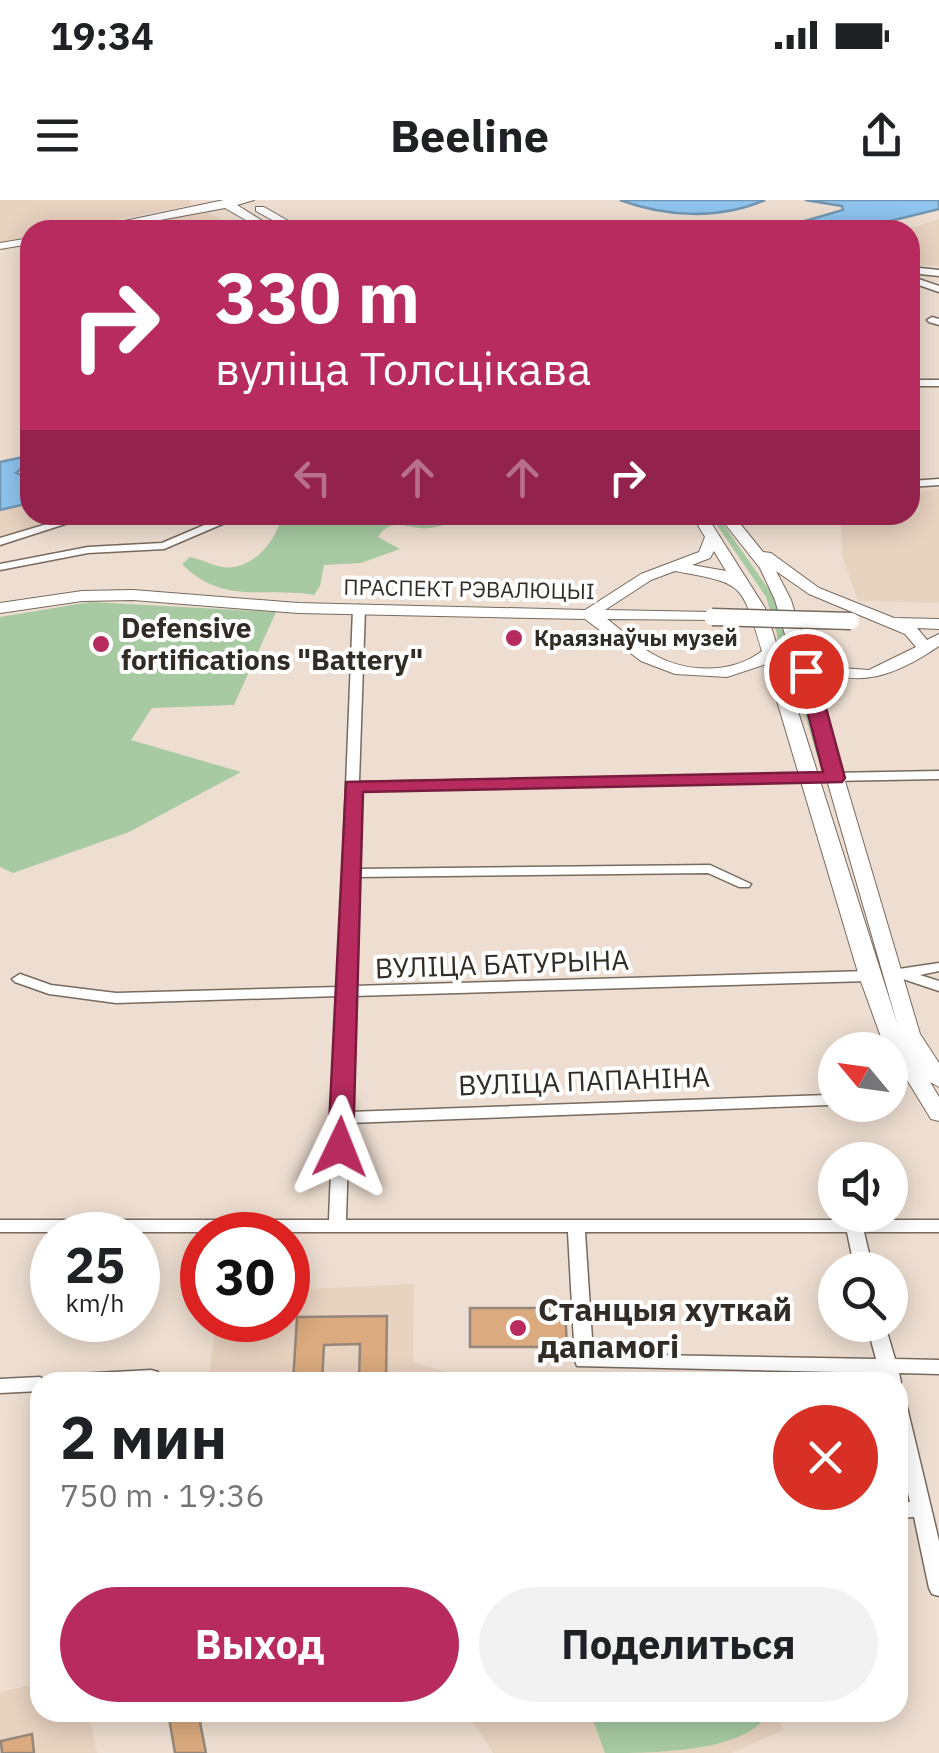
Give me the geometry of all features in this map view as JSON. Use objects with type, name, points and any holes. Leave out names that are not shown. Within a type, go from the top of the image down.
[{"type":"main road","points":[[137,220],[249,200],[282,220]]},
{"type":"main road","points":[[224,202],[254,220]]},
{"type":"main road","points":[[706,525],[756,608],[868,976],[891,1037],[939,1114]]},
{"type":"main road","points":[[733,525],[767,567],[800,647],[835,778],[898,975],[910,1034],[939,1080]]},
{"type":"main road","points":[[713,536],[705,555],[637,584],[588,614],[652,660],[675,668],[736,670],[770,654]]},
{"type":"main road","points":[[744,540],[814,591],[911,631],[932,644],[878,674],[849,675],[824,667],[800,647]]},
{"type":"main road","points":[[677,568],[716,572],[740,583]]},
{"type":"main road","points":[[637,584],[639,594],[650,604],[690,616]]},
{"type":"main road","name":"ПРАСПЕКТ РЭВАЛЮЦЫІ","points":[[0,608],[123,594],[360,609],[939,624]]},
{"type":"main road","points":[[636,647],[649,630],[690,616]]},
{"type":"main road","points":[[854,621],[900,639],[907,648],[907,660]]},
{"type":"main road","points":[[736,670],[783,690]]},
{"type":"main road","points":[[814,695],[849,675]]},
{"type":"street","points":[[0,542],[55,525]]},
{"type":"street","points":[[0,567],[88,550],[164,546],[212,525]]},
{"type":"street","points":[[337,1224],[360,609]]},
{"type":"street","points":[[353,786],[939,775]]},
{"type":"street","points":[[350,873],[710,869],[744,884]]},
{"type":"street","points":[[898,975],[939,967]]},
{"type":"street","points":[[898,975],[939,986]]},
{"type":"street","name":"ВУЛІЦА БАТУРЫНА","points":[[20,979],[49,989],[116,998],[868,976]]},
{"type":"street","name":"ВУЛІЦА ПАПАНІНА","points":[[341,1118],[818,1100]]},
{"type":"street","points":[[576,1225],[584,1361],[824,1372]]},
{"type":"street","points":[[0,1226],[818,1227]]},
{"type":"street","points":[[908,1226],[939,1226]]},
{"type":"street","points":[[881,1342],[889,1372]]},
{"type":"street","points":[[908,1372],[939,1367]]},
{"type":"street","points":[[0,1386],[30,1384]]},
{"type":"street","points":[[908,1450],[939,1588]]},
{"type":"street","points":[[908,1510],[922,1510]]},
{"type":"shaded area","points":[[0,200],[189,200],[192,205],[115,220],[20,220],[20,238],[0,242]]},
{"type":"shaded area","points":[[200,213],[224,220],[164,220]]},
{"type":"shaded area","points":[[939,219],[939,266],[920,265],[920,225]]},
{"type":"shaded area","points":[[939,489],[939,603],[858,601],[842,556],[841,525],[920,525],[920,492]]},
{"type":"shaded area","points":[[20,505],[20,525],[44,525],[0,539],[0,510]]},
{"type":"shaded area","points":[[414,1284],[413,1362],[448,1372],[209,1372],[214,1342],[310,1342],[310,1289]]},
{"type":"shaded area","points":[[30,1685],[30,1722],[91,1722],[97,1753],[0,1753],[0,1692]]},
{"type":"shaded area","points":[[473,1722],[780,1722],[784,1730],[731,1753],[493,1753]]},
{"type":"green space","points":[[279,525],[395,525],[378,537],[400,549],[361,563],[324,565],[314,595],[228,590],[197,577],[182,564],[190,557],[222,567],[241,565],[258,556]]},
{"type":"green space","points":[[402,525],[444,525],[423,528]]},
{"type":"green space","points":[[717,525],[724,525],[774,597],[820,756],[805,715],[799,709],[766,597]]},
{"type":"green space","points":[[90,602],[276,612],[234,705],[152,708],[131,740],[241,772],[129,832],[13,873],[0,867],[0,617]]},
{"type":"green space","points":[[594,1722],[761,1722],[732,1740],[711,1745],[605,1753]]},
{"type":"water","points":[[620,200],[765,200],[729,211],[692,214]]},
{"type":"water","points":[[805,200],[939,200],[939,209],[894,220],[808,220],[843,210],[842,206]]},
{"type":"water","points":[[20,458],[20,470],[16,473],[20,475],[20,505],[0,510],[0,462]]},
{"type":"building","name":"Станцыя хуткай дапамогі","points":[[470,1308],[565,1308],[567,1347],[470,1347]]},
{"type":"building","points":[[387,1316],[386,1372],[359,1372],[360,1344],[324,1345],[323,1372],[294,1372],[295,1342],[310,1342],[310,1317]]},
{"type":"building","points":[[170,1722],[200,1722],[206,1753],[175,1753]]},
{"type":"building","points":[[32,1734],[34,1753],[2,1753],[1,1741]]},
{"type":"place","name":"Краязнаўчы музей","points":[[514,638]]},
{"type":"place","name":"Defensive fortifications \"Battery\"","points":[[101,644]]},
{"type":"place","name":"Станцыя хуткай дапамогі","points":[[518,1328]]},
{"type":"route","points":[[340,1147],[353,786],[835,778],[806,671]]}]
